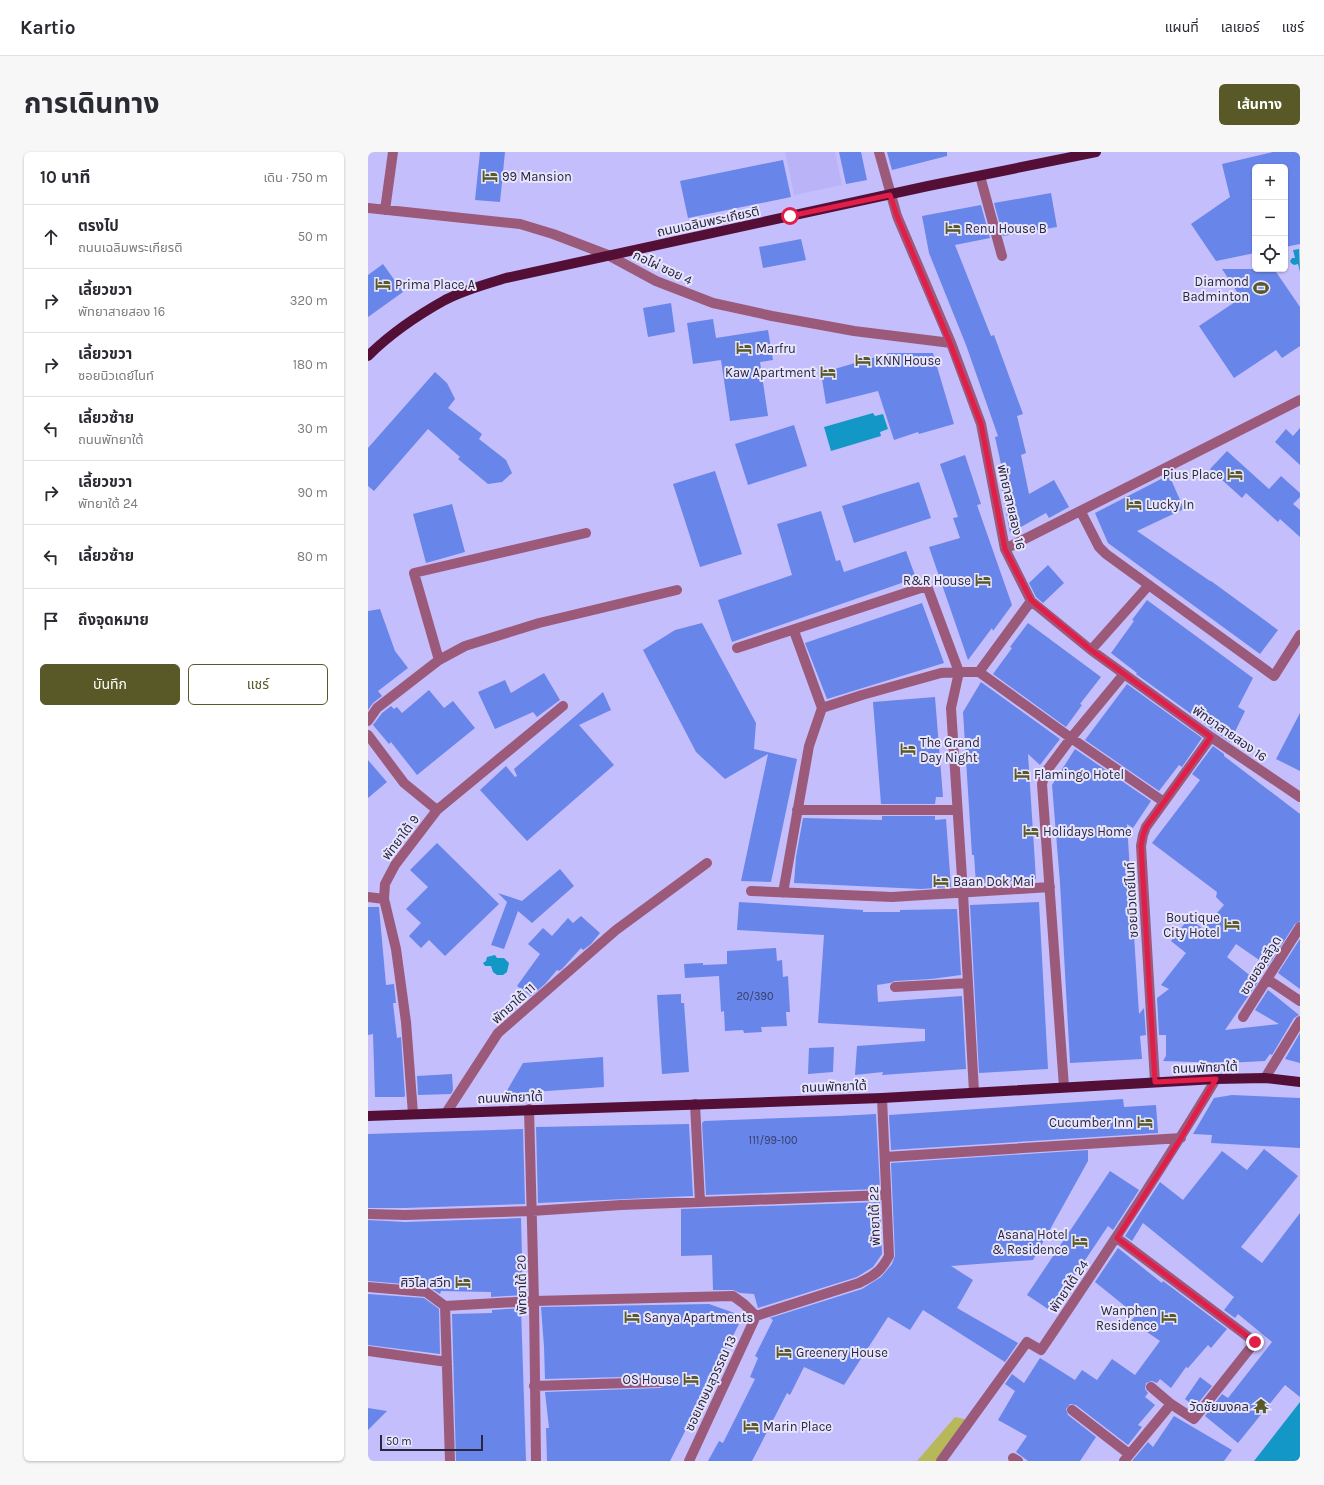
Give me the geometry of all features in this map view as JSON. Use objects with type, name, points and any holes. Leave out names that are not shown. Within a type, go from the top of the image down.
[{"type":"main road","name":"ถนนเฉลิมพระเกียรติ","points":[[368,356],[376,348],[408,324],[446,300],[475,288],[506,278],[1096,152]]},
{"type":"main road","name":"ถนนพัทยาใต้","points":[[368,1116],[528,1109],[882,1098],[1216,1079],[1265,1078],[1300,1082]]},
{"type":"street","points":[[385,210],[393,152]]},
{"type":"street","name":"พัทยาสายสอง 16","points":[[879,152],[897,216],[950,343],[981,424],[1005,549],[1031,600],[1091,650],[1211,737],[1300,798]]},
{"type":"street","points":[[980,176],[1002,256]]},
{"type":"street","name":"กอไผ่ ซอย 4","points":[[368,208],[520,224],[553,234],[608,255],[656,281],[713,303],[772,316],[854,331],[950,343]]},
{"type":"street","points":[[1005,549],[1081,512],[1300,400]]},
{"type":"street","points":[[1081,512],[1099,547],[1110,558],[1274,676],[1300,635]]},
{"type":"street","points":[[439,660],[414,573],[586,532]]},
{"type":"street","points":[[1091,650],[1149,585]]},
{"type":"street","points":[[737,648],[794,631],[927,586],[959,672],[950,708],[963,893],[974,1092]]},
{"type":"street","points":[[368,721],[377,708],[439,660],[465,646],[539,623],[677,590]]},
{"type":"street","points":[[979,672],[1031,600]]},
{"type":"street","points":[[783,893],[809,746],[822,708],[794,631]]},
{"type":"street","points":[[822,708],[862,695],[942,673],[979,672],[1164,802]]},
{"type":"street","points":[[1064,1087],[1042,784],[1045,773],[1071,738],[1124,674]]},
{"type":"street","name":"พัทยาใต้ 9","points":[[413,1114],[406,1022],[396,948],[384,899],[385,884],[395,865],[437,810],[563,706]]},
{"type":"street","points":[[368,735],[404,783],[437,810]]},
{"type":"street","name":"ซอยนิวเดย์ไนท์","points":[[1155,1082],[1141,846],[1146,827],[1211,737]]},
{"type":"street","points":[[797,810],[957,810]]},
{"type":"street","name":"พัทยาใต้ 11","points":[[446,1113],[498,1033],[616,930],[707,863]]},
{"type":"street","points":[[751,891],[892,896],[1050,887]]},
{"type":"street","points":[[368,897],[384,899]]},
{"type":"street","name":"ซอยฮอลลีวูด","points":[[1243,1017],[1300,926]]},
{"type":"street","points":[[1267,979],[1300,1001]]},
{"type":"street","points":[[895,988],[968,983]]},
{"type":"street","points":[[1265,1078],[1300,1021]]},
{"type":"street","name":"พัทยาใต้ 24","points":[[941,1461],[1027,1342],[1041,1350],[1117,1238],[1181,1138],[1216,1079]]},
{"type":"street","name":"พัทยาใต้ 22","points":[[756,1316],[859,1283],[874,1275],[883,1267],[889,1256],[882,1098]]},
{"type":"street","points":[[695,1104],[700,1202]]},
{"type":"street","name":"พัทยาใต้ 20","points":[[528,1109],[532,1211],[536,1461]]},
{"type":"street","points":[[885,1157],[1181,1138]]},
{"type":"street","points":[[368,1214],[405,1215],[532,1211],[621,1205],[886,1195]]},
{"type":"street","points":[[1117,1238],[1255,1342],[1194,1420],[1171,1404],[1151,1387]]},
{"type":"street","points":[[368,1287],[426,1292],[445,1306],[534,1301],[733,1296],[756,1316]]},
{"type":"street","points":[[445,1306],[450,1461]]},
{"type":"street","name":"ซอยเกษมสุวรรณ 13","points":[[689,1461],[756,1316]]},
{"type":"street","points":[[368,1351],[447,1362]]},
{"type":"street","points":[[534,1386],[660,1382]]},
{"type":"street","points":[[1072,1410],[1126,1458],[1171,1404]]},
{"type":"shaded area","points":[[785,152],[835,152],[842,185],[794,195]]},
{"type":"shaded area","points":[[955,1417],[968,1420],[938,1461],[917,1461]]},
{"type":"water","points":[[1299,249],[1300,272],[1298,264],[1294,265],[1290,261],[1292,258],[1295,258],[1293,250]]},
{"type":"water","points":[[873,413],[875,416],[883,414],[888,429],[880,432],[881,436],[831,451],[824,427]]},
{"type":"water","points":[[495,955],[497,958],[504,958],[509,963],[507,972],[503,975],[497,975],[493,972],[491,966],[485,966],[483,963],[486,961],[487,957]]},
{"type":"water","points":[[1300,1402],[1300,1461],[1254,1461]]},
{"type":"building","name":"99 Mansion","points":[[480,152],[505,152],[500,202],[475,200]]},
{"type":"building","points":[[839,152],[861,152],[867,180],[846,184]]},
{"type":"building","points":[[887,152],[947,152],[947,156],[892,170]]},
{"type":"building","points":[[1273,152],[1300,152],[1300,244],[1288,246],[1288,164],[1252,164],[1252,254],[1216,261],[1191,224],[1230,197],[1222,164]]},
{"type":"building","points":[[783,160],[791,197],[688,218],[680,181]]},
{"type":"building","points":[[1051,193],[1057,227],[1003,236],[994,203]]},
{"type":"building","points":[[981,205],[990,238],[955,245],[991,336],[994,335],[1023,414],[1017,416],[1026,453],[1021,455],[1029,494],[1054,480],[1069,507],[1049,518],[1046,513],[1010,533],[1001,485],[1005,482],[995,437],[998,436],[966,345],[929,253],[922,216]]},
{"type":"building","points":[[801,239],[806,260],[763,268],[759,247]]},
{"type":"building","name":"Prima Place A","points":[[383,264],[403,292],[368,317],[368,275]]},
{"type":"building","points":[[1222,269],[1252,269],[1252,272],[1276,272],[1300,307],[1300,346],[1282,358],[1276,350],[1234,378],[1199,326],[1241,298]]},
{"type":"building","points":[[671,303],[675,332],[648,337],[643,308]]},
{"type":"building","points":[[713,319],[716,338],[768,330],[773,360],[760,362],[768,416],[730,421],[721,360],[693,364],[687,323]]},
{"type":"building","points":[[889,353],[933,353],[954,424],[919,434],[918,432],[894,440],[878,391],[826,404],[821,373]]},
{"type":"building","points":[[435,372],[447,383],[455,399],[448,408],[482,434],[479,439],[506,460],[512,473],[502,482],[488,484],[458,459],[460,457],[428,429],[374,491],[368,486],[368,448]]},
{"type":"building","points":[[794,425],[807,466],[748,485],[735,444]]},
{"type":"building","points":[[1300,428],[1300,465],[1275,442],[1286,429],[1293,436]]},
{"type":"building","points":[[1227,451],[1269,489],[1281,476],[1300,493],[1300,497],[1293,504],[1300,510],[1300,537],[1280,519],[1278,522],[1246,493],[1242,498],[1210,469]]},
{"type":"building","points":[[965,455],[981,504],[977,505],[1012,605],[993,631],[992,628],[968,660],[929,547],[960,538],[953,518],[958,517],[940,464]]},
{"type":"building","points":[[715,471],[742,554],[700,567],[673,484]]},
{"type":"building","points":[[1169,475],[1184,509],[1137,531],[1211,581],[1278,630],[1260,654],[1108,543],[1095,513]]},
{"type":"building","points":[[919,482],[931,518],[854,543],[842,506]]},
{"type":"building","points":[[452,504],[465,552],[426,563],[413,514]]},
{"type":"building","points":[[821,511],[836,561],[840,560],[844,572],[906,551],[916,578],[732,642],[718,600],[792,575],[777,524]]},
{"type":"building","points":[[1048,565],[1064,583],[1043,603],[1036,597],[1029,583]]},
{"type":"building","points":[[1147,600],[1253,678],[1238,707],[1245,711],[1230,742],[1136,674],[1137,673],[1111,653]]},
{"type":"building","points":[[922,603],[944,663],[827,699],[805,643]]},
{"type":"building","points":[[380,609],[395,651],[408,668],[378,691],[382,696],[373,703],[368,710],[368,611]]},
{"type":"building","points":[[702,623],[756,723],[754,749],[797,759],[771,882],[741,881],[768,754],[725,779],[696,752],[643,650],[675,630]]},
{"type":"building","points":[[1028,623],[1101,677],[1080,704],[1082,705],[1066,727],[993,674],[1012,648],[1010,647]]},
{"type":"building","points":[[544,673],[560,700],[537,717],[533,712],[495,729],[478,692],[505,680],[511,693]]},
{"type":"building","points":[[981,682],[1060,739],[1040,765],[1028,754],[1036,879],[976,884],[974,855],[972,855],[963,712]]},
{"type":"building","points":[[1127,684],[1202,738],[1182,767],[1179,765],[1159,791],[1085,740]]},
{"type":"building","points":[[429,690],[444,708],[453,701],[475,728],[417,775],[391,742],[389,744],[373,725],[382,713],[391,706],[394,709],[397,707],[402,713]]},
{"type":"building","points":[[603,692],[611,710],[579,725],[614,765],[527,841],[480,790],[506,766],[515,777],[517,776],[514,769]]},
{"type":"building","name":"The Grand Day Night","points":[[935,697],[943,797],[936,797],[935,804],[881,804],[873,702]]},
{"type":"building","points":[[1300,713],[1300,771],[1276,759]]},
{"type":"building","points":[[1213,746],[1300,814],[1300,921],[1295,924],[1268,966],[1236,944],[1227,957],[1258,982],[1225,1030],[1279,1024],[1255,1010],[1268,990],[1299,1015],[1294,1018],[1272,1055],[1270,1054],[1265,1061],[1226,1063],[1163,1061],[1166,1056],[1166,1035],[1159,1035],[1157,998],[1169,989],[1161,985],[1186,953],[1171,941],[1189,918],[1203,929],[1224,905],[1216,897],[1217,892],[1152,843],[1200,780],[1192,774]]},
{"type":"building","points":[[1075,749],[1151,801],[1133,828],[1127,824],[1139,1014],[1144,1008],[1146,1035],[1140,1036],[1142,1059],[1070,1063],[1060,883],[1052,785]]},
{"type":"building","points":[[368,760],[387,782],[368,798]]},
{"type":"building","points":[[882,816],[935,816],[935,820],[946,819],[951,887],[921,889],[794,883],[796,857],[803,818],[882,820]]},
{"type":"building","points":[[437,843],[499,904],[445,956],[429,940],[421,948],[409,936],[421,923],[406,909],[428,887],[410,870]]},
{"type":"building","points":[[560,869],[574,886],[532,923],[518,911],[504,949],[491,945],[507,902],[498,893],[522,901]]},
{"type":"building","points":[[739,902],[863,910],[863,912],[957,909],[961,975],[931,979],[895,981],[877,985],[878,1002],[962,996],[966,1069],[882,1075],[883,1072],[855,1075],[857,1046],[925,1041],[925,1029],[818,1023],[824,935],[737,930]]},
{"type":"building","points":[[1039,902],[1048,1069],[979,1073],[970,905]]},
{"type":"building","points":[[368,907],[379,907],[386,985],[394,984],[396,1003],[393,1003],[397,1038],[401,1037],[404,1097],[375,1097],[373,1034],[368,1035]]},
{"type":"building","points":[[581,916],[600,933],[591,944],[583,950],[581,948],[562,969],[559,971],[557,970],[545,984],[531,996],[517,986],[540,954],[528,944],[543,928],[552,936],[568,918],[573,923]]},
{"type":"building","points":[[1300,939],[1300,989],[1278,973]]},
{"type":"building","points":[[776,948],[777,961],[782,960],[783,977],[788,976],[790,1012],[786,1012],[787,1026],[761,1027],[762,1032],[744,1033],[743,1030],[725,1031],[724,1011],[721,1012],[719,976],[685,978],[684,964],[727,964],[727,951]]},
{"type":"building","points":[[681,994],[681,1003],[684,1003],[689,1072],[662,1074],[657,995]]},
{"type":"building","points":[[1300,1033],[1300,1063],[1285,1059]]},
{"type":"building","points":[[834,1047],[833,1072],[808,1074],[809,1048]]},
{"type":"building","points":[[603,1057],[604,1087],[505,1094],[523,1063]]},
{"type":"building","points":[[452,1074],[453,1090],[451,1094],[418,1095],[417,1076]]},
{"type":"building","points":[[1232,1095],[1300,1098],[1300,1148],[1211,1143],[1212,1135],[1193,1134],[1214,1098]]},
{"type":"building","points":[[1123,1099],[1124,1107],[1156,1105],[1158,1133],[891,1150],[889,1115]]},
{"type":"building","points":[[876,1114],[880,1189],[706,1195],[702,1123],[704,1121]]},
{"type":"building","points":[[689,1124],[693,1196],[538,1203],[536,1127]]},
{"type":"building","points":[[523,1129],[525,1204],[368,1208],[368,1134]]},
{"type":"building","points":[[1264,1149],[1298,1176],[1241,1247],[1262,1263],[1300,1213],[1300,1397],[1285,1385],[1238,1443],[1205,1416],[1222,1394],[1228,1398],[1272,1342],[1238,1314],[1235,1318],[1224,1310],[1234,1297],[1143,1223],[1132,1241],[1125,1236],[1160,1182],[1183,1200],[1222,1151],[1247,1170]]},
{"type":"building","points":[[1088,1150],[1088,1161],[1033,1260],[951,1266],[973,1280],[957,1308],[1018,1343],[1005,1362],[923,1310],[910,1330],[888,1317],[844,1385],[804,1367],[790,1395],[787,1393],[752,1461],[708,1461],[719,1441],[723,1443],[755,1379],[750,1377],[758,1358],[755,1356],[773,1320],[770,1318],[862,1289],[881,1277],[892,1264],[895,1256],[891,1163]]},
{"type":"building","name":"Asana Hotel & Residence","points":[[1110,1171],[1139,1190],[1113,1230],[1108,1226],[1051,1311],[1027,1295]]},
{"type":"building","points":[[880,1202],[882,1254],[873,1267],[857,1277],[758,1308],[754,1294],[740,1293],[733,1290],[713,1290],[712,1255],[681,1256],[681,1209]]},
{"type":"building","points":[[521,1218],[523,1295],[491,1297],[491,1292],[441,1291],[440,1294],[427,1286],[368,1281],[368,1220],[405,1222]]},
{"type":"building","points":[[1118,1248],[1162,1283],[1163,1281],[1227,1329],[1211,1348],[1208,1345],[1188,1368],[1186,1367],[1171,1388],[1160,1379],[1157,1383],[1152,1381],[1146,1383],[1145,1389],[1148,1393],[1145,1397],[1155,1405],[1138,1425],[1142,1427],[1128,1445],[1076,1405],[1070,1404],[1066,1409],[1068,1415],[1096,1437],[1080,1461],[1028,1461],[1016,1452],[1027,1436],[998,1420],[1015,1391],[1005,1384],[1012,1374],[1024,1383],[1040,1358],[1075,1380],[1082,1370],[1097,1380],[1112,1359],[1135,1375],[1160,1341],[1131,1321],[1136,1315],[1095,1282]]},
{"type":"building","points":[[368,1294],[424,1298],[439,1309],[440,1354],[368,1345]]},
{"type":"building","points":[[709,1304],[743,1316],[670,1461],[547,1461],[546,1428],[549,1428],[545,1392],[660,1388],[666,1385],[666,1381],[663,1376],[545,1379],[541,1307]]},
{"type":"building","points":[[521,1308],[526,1461],[456,1461],[452,1314],[492,1313],[492,1310]]},
{"type":"building","points":[[1200,1377],[1212,1386],[1195,1407],[1185,1399]]},
{"type":"building","points":[[368,1408],[387,1411],[368,1430]]},
{"type":"building","points":[[1174,1416],[1232,1450],[1224,1461],[1132,1461],[1148,1442],[1153,1447]]},
{"type":"place","name":"99 Mansion","points":[[490,176]]},
{"type":"place","name":"Renu House B","points":[[953,228]]},
{"type":"place","name":"Prima Place A","points":[[383,284]]},
{"type":"place","name":"Diamond Badminton","points":[[1261,288]]},
{"type":"place","name":"Marfru","points":[[744,348]]},
{"type":"place","name":"KNN House","points":[[863,360]]},
{"type":"place","name":"Kaw Apartment","points":[[828,372]]},
{"type":"place","name":"Pius Place","points":[[1235,474]]},
{"type":"place","name":"Lucky In","points":[[1134,504]]},
{"type":"place","name":"R&R House","points":[[983,580]]},
{"type":"place","name":"The Grand Day Night","points":[[908,749]]},
{"type":"place","name":"Flamingo Hotel","points":[[1022,774]]},
{"type":"place","name":"Holidays Home","points":[[1031,831]]},
{"type":"place","name":"Baan Dok Mai","points":[[941,881]]},
{"type":"place","name":"Boutique City Hotel","points":[[1232,924]]},
{"type":"place","name":"Cucumber Inn","points":[[1145,1122]]},
{"type":"place","name":"Asana Hotel & Residence","points":[[1080,1241]]},
{"type":"place","name":"ศิวิไล สวีท","points":[[463,1282]]},
{"type":"place","name":"Sanya Apartments","points":[[632,1317]]},
{"type":"place","name":"Wanphen Residence","points":[[1169,1317]]},
{"type":"place","name":"Greenery House","points":[[784,1352]]},
{"type":"place","name":"OS House","points":[[691,1379]]},
{"type":"place","name":"วัดชัยมงคล","points":[[1261,1406]]},
{"type":"place","name":"Marin Place","points":[[751,1426]]},
{"type":"route","points":[[790,216],[890,195],[897,216],[950,343],[981,424],[1005,549],[1031,600],[1091,650],[1211,737],[1146,827],[1141,846],[1155,1082],[1216,1079],[1181,1138],[1117,1238],[1255,1342]]}]
